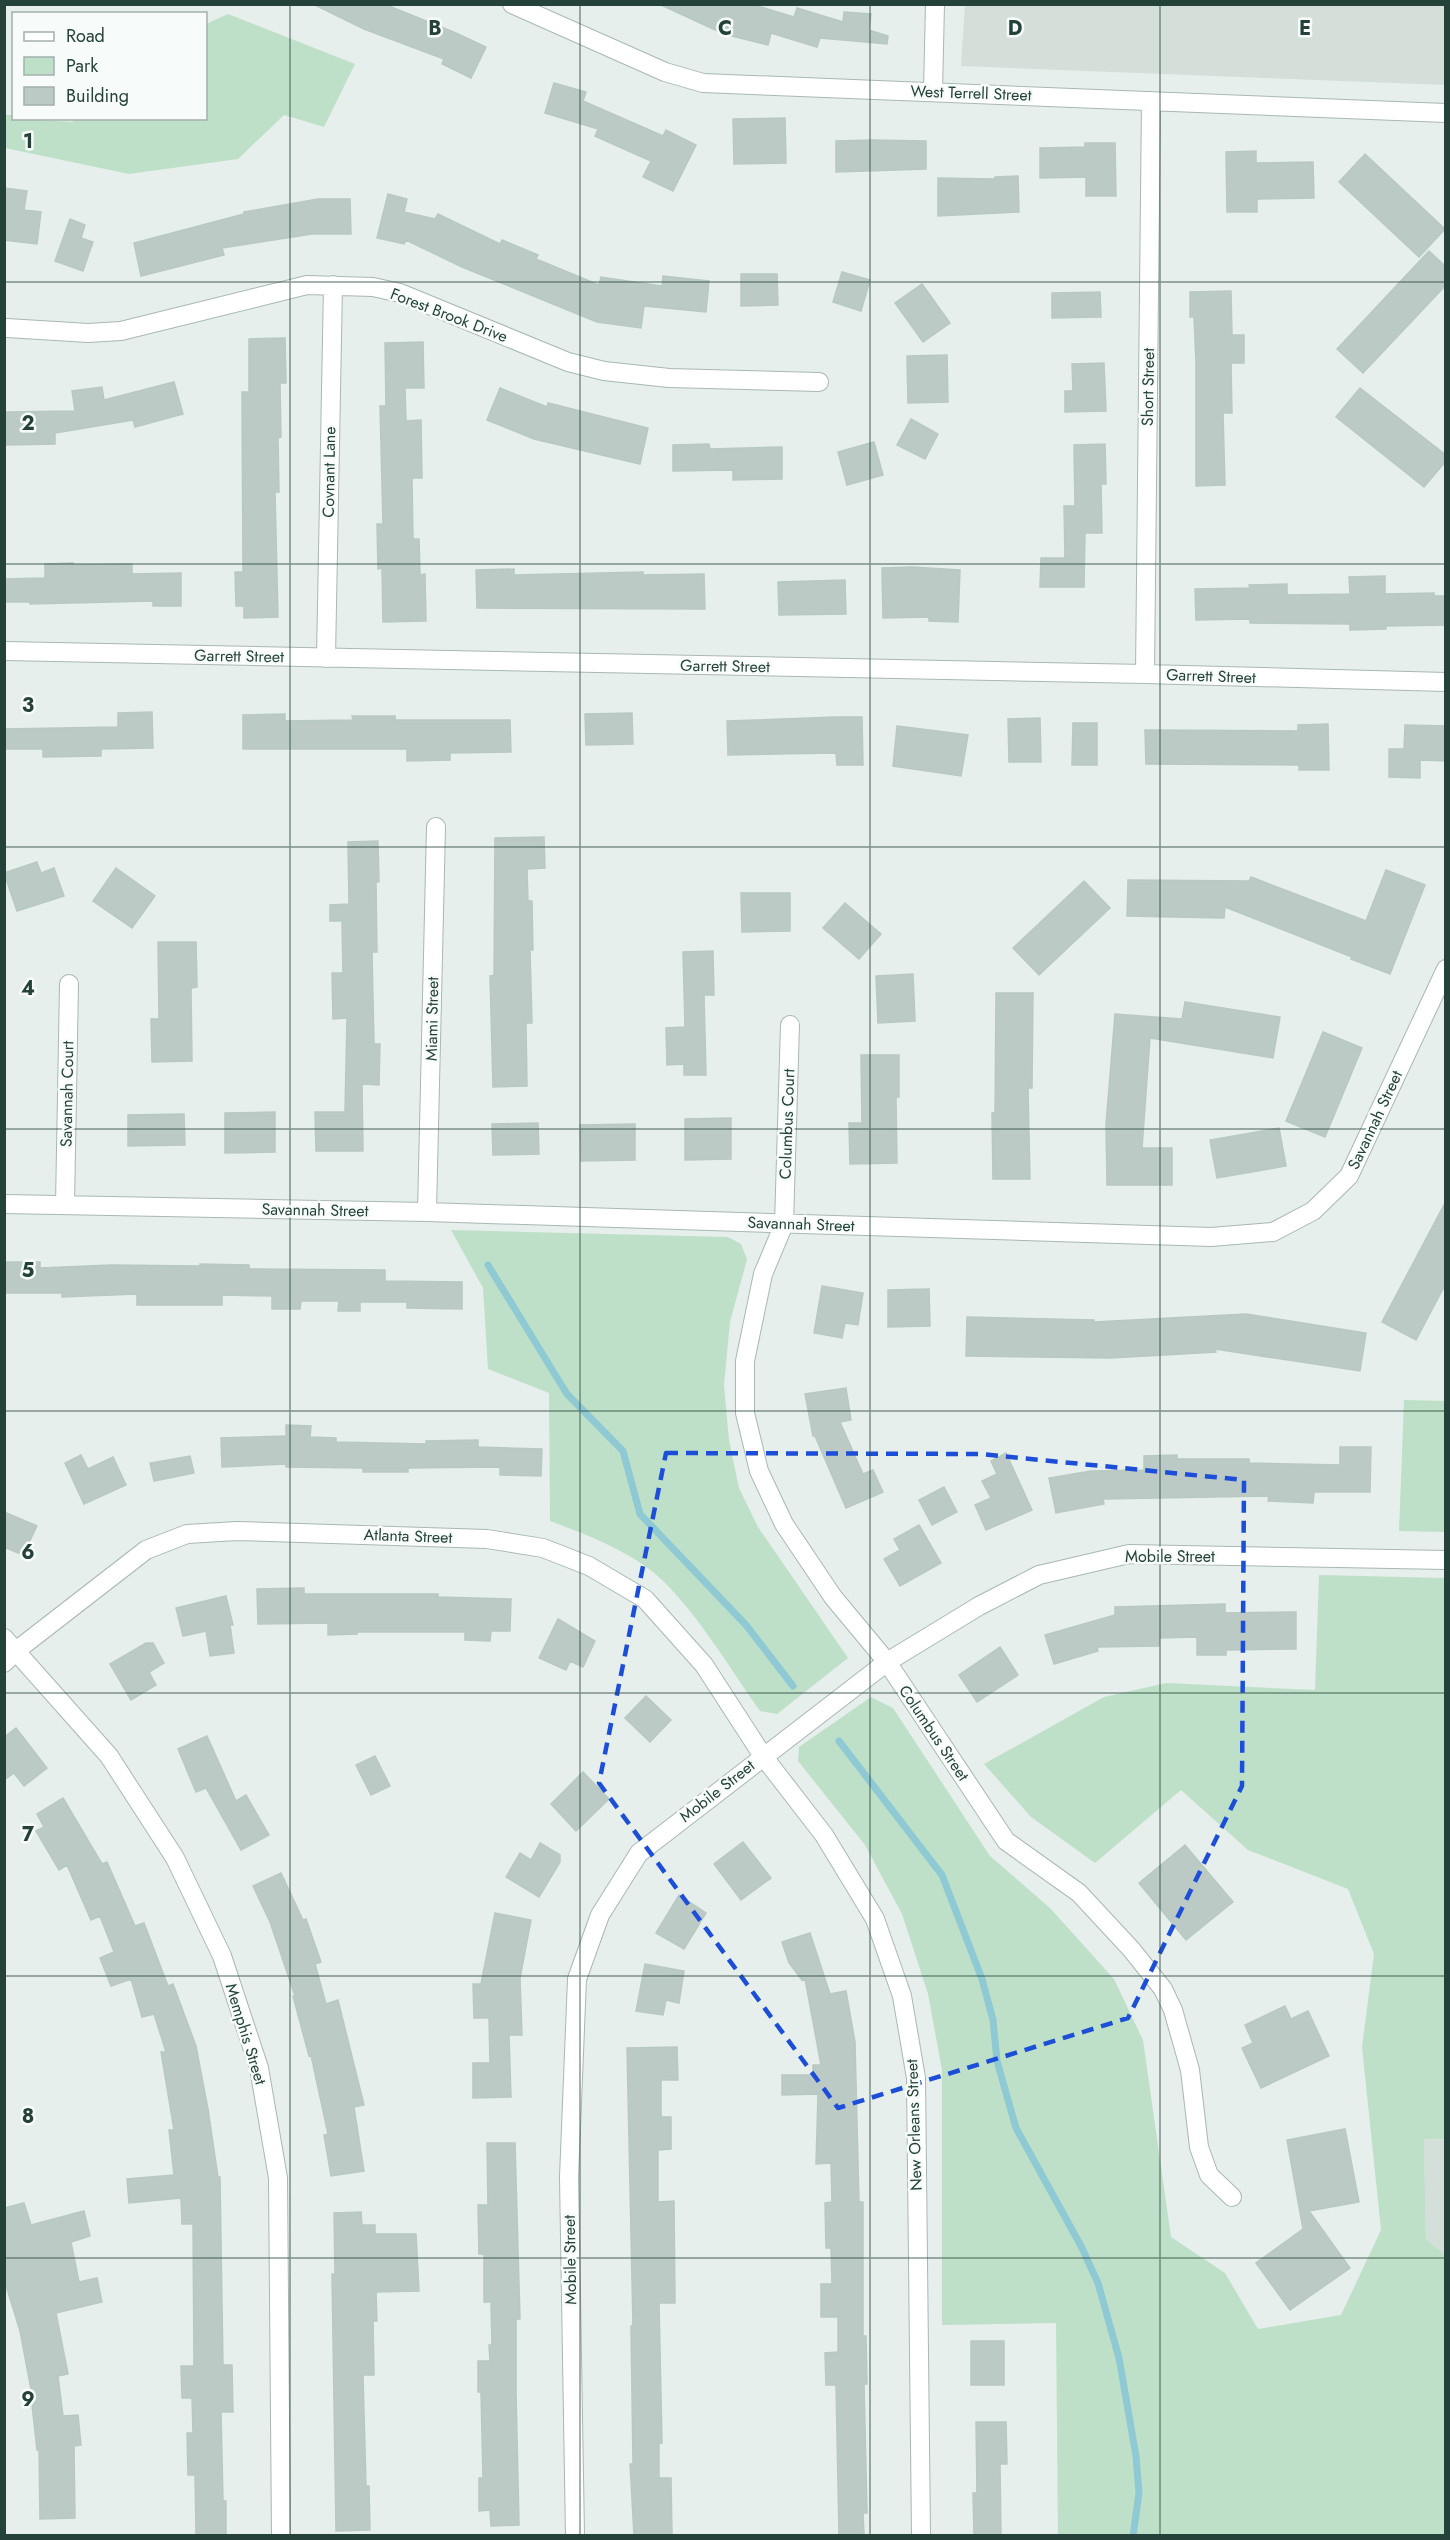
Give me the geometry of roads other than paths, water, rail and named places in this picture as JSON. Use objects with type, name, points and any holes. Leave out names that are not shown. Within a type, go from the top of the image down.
[{"type":"street","name":"West Terrell Street","points":[[512,4],[665,72],[703,83],[1446,114]]},
{"type":"street","points":[[933,91],[935,4]]},
{"type":"street","name":"Short Street","points":[[1145,674],[1151,101]]},
{"type":"street","name":"Forest Brook Drive","points":[[7,328],[88,333],[121,332],[307,285],[373,287],[400,293],[568,362],[604,371],[669,378],[819,382]]},
{"type":"street","name":"Covnant Lane","points":[[326,658],[333,285]]},
{"type":"street","name":"Garrett Street","points":[[4,651],[1446,682]]},
{"type":"street","name":"Miami Street","points":[[427,1212],[436,827]]},
{"type":"street","name":"Savannah Street","points":[[4,1204],[427,1212],[1211,1237],[1273,1232],[1313,1210],[1349,1176],[1446,969]]},
{"type":"street","name":"Savannah Court","points":[[65,1205],[69,984]]},
{"type":"street","name":"Columbus Court","points":[[784,1224],[790,1025]]},
{"type":"street","name":"Columbus Street","points":[[784,1224],[763,1274],[745,1361],[745,1413],[759,1471],[784,1524],[833,1598],[887,1662],[1006,1841],[1079,1893],[1131,1949],[1163,1989],[1173,2010],[1190,2070],[1199,2147],[1209,2175],[1232,2197]]},
{"type":"street","name":"Atlanta Street","points":[[9,1650],[146,1550],[187,1534],[237,1531],[487,1539],[543,1548],[589,1566],[645,1599],[704,1665],[763,1756]]},
{"type":"street","name":"Mobile Street","points":[[575,2535],[569,2177],[577,1979],[600,1915],[639,1853],[887,1662],[979,1606],[1039,1575],[1129,1554],[1446,1560]]},
{"type":"street","name":"Memphis Street","points":[[9,1650],[109,1756],[175,1858],[222,1956],[259,2068],[278,2178],[281,2535]]},
{"type":"street","name":"New Orleans Street","points":[[763,1756],[824,1835],[875,1919],[903,1995],[916,2078],[921,2535]]},
{"type":"waterway","points":[[488,1265],[567,1394],[623,1451],[640,1514],[746,1625],[793,1686]]},
{"type":"waterway","points":[[839,1741],[942,1875],[982,1979],[993,2020],[997,2061],[1016,2128],[1081,2246],[1098,2283],[1119,2358],[1136,2456],[1139,2493],[1133,2536]]}]
